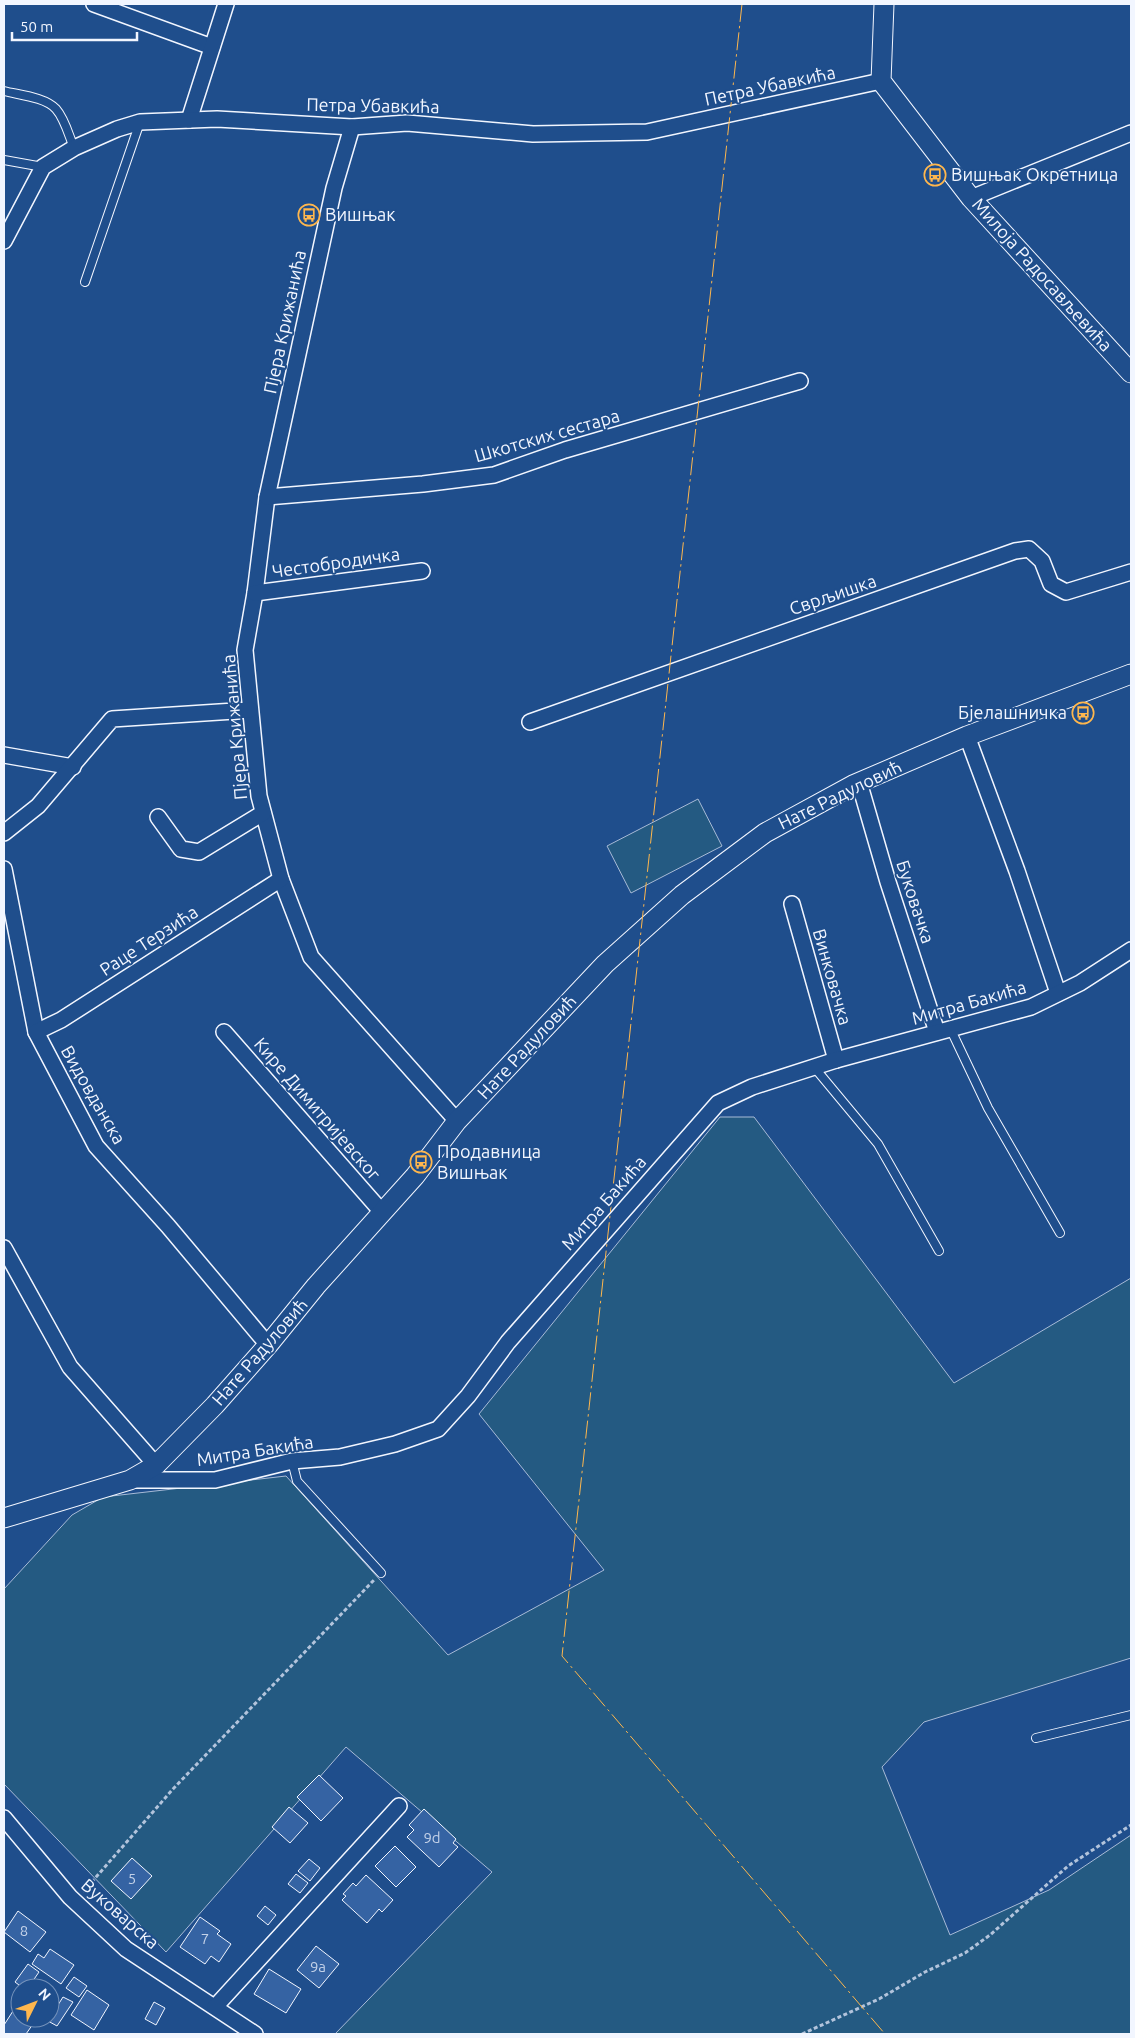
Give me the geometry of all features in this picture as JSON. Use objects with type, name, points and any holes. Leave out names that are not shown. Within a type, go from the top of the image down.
[{"type":"street","points":[[94,4],[212,46]]},
{"type":"street","points":[[189,120],[226,4]]},
{"type":"street","points":[[881,81],[884,4]]},
{"type":"street","name":"Петра Убавкића","points":[[43,167],[74,148],[117,129],[140,122],[217,119],[352,127],[407,122],[533,134],[647,132],[881,81]]},
{"type":"street","name":"Милоја Радосављевића","points":[[881,81],[971,198],[1131,373]]},
{"type":"street","name":"Пјера Крижанића","points":[[352,127],[332,197],[268,497],[245,650],[259,796],[281,879],[311,957],[457,1121]]},
{"type":"street","points":[[971,198],[1131,133]]},
{"type":"street","points":[[4,241],[43,167]]},
{"type":"street","name":"Шкотских сестара","points":[[268,497],[423,484],[494,475],[566,450],[800,382]]},
{"type":"street","name":"Сврљишка","points":[[530,722],[1015,551],[1029,550],[1042,561],[1051,584],[1066,592],[1131,572]]},
{"type":"street","name":"Честобродичка","points":[[255,593],[422,571]]},
{"type":"street","name":"Нате Радуловић","points":[[4,1518],[130,1480],[156,1465],[215,1405],[268,1345],[415,1176],[457,1121],[605,964],[682,895],[765,833],[859,782],[967,736],[1131,674]]},
{"type":"street","points":[[4,833],[38,806],[112,719],[250,710]]},
{"type":"street","points":[[967,736],[1017,871],[1058,993]]},
{"type":"street","points":[[4,756],[73,766]]},
{"type":"street","name":"Буковачка","points":[[859,782],[888,882],[943,1030]]},
{"type":"street","points":[[158,817],[181,850],[198,852],[263,813]]},
{"type":"street","name":"Видовданска","points":[[4,869],[36,1032],[96,1146],[168,1226],[268,1345]]},
{"type":"street","name":"Раце Терзића","points":[[36,1032],[61,1020],[281,879]]},
{"type":"street","name":"Винковачка","points":[[792,904],[836,1060]]},
{"type":"street","name":"Митра Бакића","points":[[130,1480],[215,1480],[292,1461],[340,1456],[395,1444],[438,1429],[468,1396],[508,1342],[718,1103],[752,1087],[836,1060],[1031,1007],[1080,983],[1131,950]]},
{"type":"street","name":"Кире Димитријевског","points":[[224,1032],[382,1212]]},
{"type":"street","points":[[4,1248],[70,1367],[156,1465]]},
{"type":"street","points":[[215,2007],[399,1806]]},
{"type":"street","name":"Вуковарска","points":[[4,1818],[75,1901],[126,1949],[255,2034]]},
{"type":"lane","points":[[4,91],[39,100],[55,108],[62,119],[74,148]]},
{"type":"lane","points":[[85,282],[140,122]]},
{"type":"lane","points":[[4,160],[43,167]]},
{"type":"lane","points":[[943,1030],[1060,1233]]},
{"type":"lane","points":[[814,1067],[878,1144],[939,1251]]},
{"type":"lane","points":[[292,1461],[297,1481],[381,1573]]},
{"type":"lane","points":[[1036,1738],[1131,1715]]},
{"type":"path","points":[[75,1901],[173,1789],[381,1573]]},
{"type":"path","points":[[802,2034],[879,1999],[925,1972],[964,1953],[990,1935],[1068,1866],[1131,1824]]},
{"type":"shaded area","points":[[698,799],[722,846],[631,893],[607,846]]},
{"type":"shaded area","points":[[720,1117],[754,1117],[954,1383],[1131,1278],[1131,1658],[924,1722],[882,1767],[950,1935],[1049,1890],[1131,1835],[1131,2034],[335,2034],[492,1872],[346,1747],[166,1952],[4,1784],[4,1589],[72,1515],[103,1497],[286,1476],[448,1655],[604,1570],[479,1414]]},
{"type":"building","points":[[319,1775],[343,1798],[321,1821],[297,1797]]},
{"type":"building","points":[[289,1807],[308,1823],[290,1843],[272,1827]]},
{"type":"building","points":[[424,1809],[456,1839],[453,1843],[458,1847],[439,1867],[407,1837],[414,1830],[409,1825]]},
{"type":"building","points":[[395,1846],[416,1867],[396,1887],[375,1866]]},
{"type":"building","points":[[132,1858],[152,1876],[131,1899],[111,1881]]},
{"type":"building","points":[[309,1859],[320,1868],[310,1881],[298,1871]]},
{"type":"building","points":[[296,1874],[308,1883],[300,1893],[288,1884]]},
{"type":"building","points":[[366,1875],[393,1900],[382,1912],[379,1909],[367,1923],[342,1900],[346,1896],[343,1894],[353,1883],[356,1886]]},
{"type":"building","points":[[265,1906],[276,1915],[268,1925],[257,1916]]},
{"type":"building","points":[[18,1911],[46,1932],[30,1952],[4,1932]]},
{"type":"building","points":[[200,1917],[220,1931],[217,1934],[231,1944],[219,1962],[211,1956],[205,1964],[180,1947]]},
{"type":"building","points":[[316,1946],[339,1964],[319,1988],[297,1970]]},
{"type":"building","points":[[50,1949],[74,1965],[61,1984],[60,1978],[52,1978],[32,1964],[38,1954],[44,1958]]},
{"type":"building","points":[[28,1964],[39,1972],[35,1978],[18,1978]]},
{"type":"building","points":[[269,1969],[301,1989],[286,2013],[254,1994]]},
{"type":"building","points":[[74,1977],[87,1986],[79,1997],[66,1988]]},
{"type":"building","points":[[87,1990],[109,2005],[94,2030],[71,2015]]},
{"type":"building","points":[[63,1997],[73,2002],[60,2022],[60,2002]]},
{"type":"building","points":[[154,2002],[165,2008],[156,2025],[145,2019]]},
{"type":"building","points":[[10,2016],[10,2028],[30,2028],[26,2034],[4,2034],[4,2025]]},
{"type":"power","points":[[742,4],[562,1656],[885,2034]]},
{"type":"place","name":"Вишњак Окретница","points":[[935,175]]},
{"type":"place","name":"Вишњак","points":[[309,215]]},
{"type":"place","name":"Бјелашничка","points":[[1083,713]]},
{"type":"place","name":"Продавница Вишњак","points":[[421,1162]]}]
